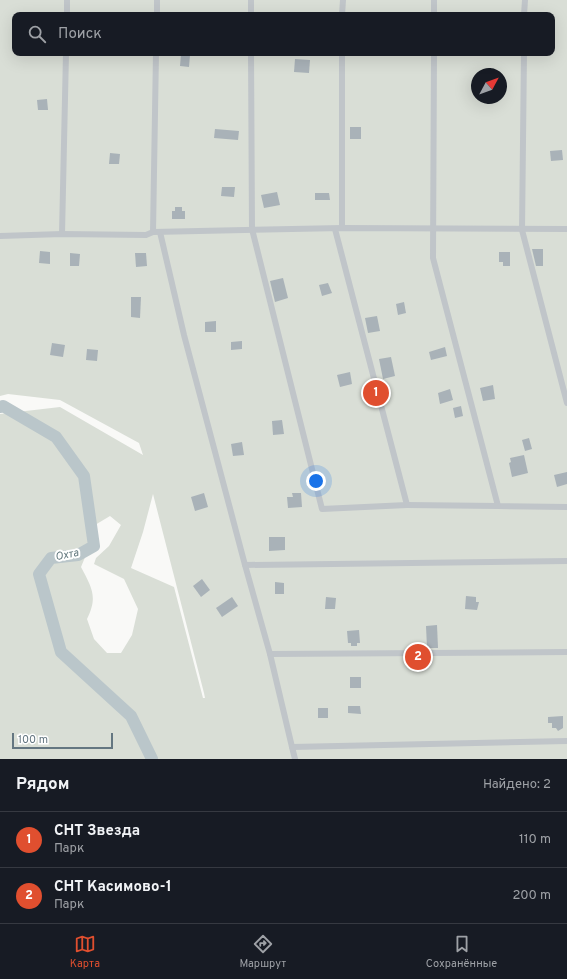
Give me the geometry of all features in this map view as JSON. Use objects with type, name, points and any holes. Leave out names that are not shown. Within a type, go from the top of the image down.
[{"type":"street","points":[[67,0],[67,12]]},
{"type":"street","points":[[157,0],[157,12]]},
{"type":"street","points":[[251,0],[251,12]]},
{"type":"street","points":[[342,0],[342,12]]},
{"type":"street","points":[[434,0],[434,12]]},
{"type":"street","points":[[524,12],[525,0]]},
{"type":"street","points":[[62,234],[66,56]]},
{"type":"street","points":[[156,56],[156,232],[244,565],[270,654],[295,759]]},
{"type":"street","points":[[251,56],[252,229],[322,509],[406,504],[567,507]]},
{"type":"street","points":[[342,56],[338,229],[406,504]]},
{"type":"street","points":[[434,56],[433,258],[498,506]]},
{"type":"street","points":[[524,56],[522,230],[567,403]]},
{"type":"street","points":[[0,236],[62,234],[146,235],[156,232],[252,229],[567,229]]},
{"type":"street","points":[[244,565],[567,561]]},
{"type":"street","points":[[270,654],[567,652]]},
{"type":"street","points":[[292,747],[567,741]]},
{"type":"shaded area","points":[[0,0],[567,0],[567,759],[0,759],[0,414],[60,407],[143,455],[139,443],[60,400],[8,394],[0,396]],"holes":[[[153,494],[205,698],[203,698],[174,587],[131,568],[143,532]],[[110,516],[121,525],[109,546],[96,558],[94,564],[124,579],[138,609],[132,635],[121,653],[107,653],[94,639],[87,619],[93,598],[91,587],[81,567],[88,550],[98,542],[95,525]]]},
{"type":"building","points":[[181,56],[190,56],[189,67],[180,66]]},
{"type":"building","points":[[295,59],[310,60],[309,73],[294,72]]},
{"type":"building","points":[[47,99],[48,110],[38,110],[37,100]]},
{"type":"building","points":[[350,127],[361,127],[361,139],[350,139]]},
{"type":"building","points":[[215,129],[239,131],[238,140],[214,138]]},
{"type":"building","points":[[562,150],[563,160],[551,161],[550,151]]},
{"type":"building","points":[[110,153],[120,154],[119,164],[109,164]]},
{"type":"building","points":[[222,187],[235,187],[234,197],[221,196]]},
{"type":"building","points":[[277,192],[280,205],[264,208],[261,195]]},
{"type":"building","points":[[315,193],[329,193],[330,200],[315,200]]},
{"type":"building","points":[[175,207],[182,207],[182,211],[185,211],[185,219],[172,219],[172,211],[175,211]]},
{"type":"building","points":[[532,249],[543,249],[543,266],[536,266]]},
{"type":"building","points":[[40,251],[50,252],[50,264],[39,263]]},
{"type":"building","points":[[499,252],[510,252],[510,266],[503,266],[503,262],[499,262]]},
{"type":"building","points":[[70,253],[80,254],[79,266],[70,266]]},
{"type":"building","points":[[135,253],[146,253],[147,266],[136,267]]},
{"type":"building","points":[[283,278],[288,298],[275,302],[270,281]]},
{"type":"building","points":[[328,283],[332,293],[322,296],[319,285]]},
{"type":"building","points":[[131,297],[141,297],[140,318],[131,317]]},
{"type":"building","points":[[404,302],[406,313],[398,315],[396,304]]},
{"type":"building","points":[[377,316],[380,331],[368,333],[365,318]]},
{"type":"building","points":[[216,321],[216,332],[205,332],[205,322]]},
{"type":"building","points":[[242,341],[242,349],[231,350],[231,342]]},
{"type":"building","points":[[52,343],[65,345],[63,357],[50,355]]},
{"type":"building","points":[[445,347],[447,356],[431,360],[429,352]]},
{"type":"building","points":[[87,349],[98,350],[97,361],[86,360]]},
{"type":"building","points":[[391,357],[395,376],[383,379],[379,359]]},
{"type":"building","points":[[350,372],[352,384],[340,387],[337,375]]},
{"type":"building","points":[[493,385],[495,399],[483,401],[480,388]]},
{"type":"building","points":[[450,389],[453,400],[440,404],[438,393]]},
{"type":"building","points":[[461,406],[463,416],[455,418],[453,408]]},
{"type":"building","points":[[282,420],[284,434],[273,435],[272,421]]},
{"type":"building","points":[[529,438],[532,449],[525,451],[522,440]]},
{"type":"building","points":[[242,442],[244,455],[233,456],[231,444]]},
{"type":"building","points":[[524,455],[528,473],[512,477],[509,463],[511,462],[510,458]]},
{"type":"building","points":[[567,472],[567,484],[557,487],[554,475]]},
{"type":"building","points":[[204,493],[208,507],[195,511],[191,497]]},
{"type":"building","points":[[292,493],[301,493],[302,507],[288,508],[287,497],[293,497]]},
{"type":"building","points":[[269,537],[285,537],[285,550],[269,551]]},
{"type":"building","points":[[202,579],[210,590],[201,597],[193,586]]},
{"type":"building","points":[[275,582],[284,583],[284,594],[275,594]]},
{"type":"building","points":[[466,596],[476,597],[476,602],[479,602],[477,610],[465,609]]},
{"type":"building","points":[[232,597],[238,606],[222,617],[216,608]]},
{"type":"building","points":[[326,597],[336,598],[335,609],[325,609]]},
{"type":"building","points":[[437,625],[438,648],[427,648],[426,626]]},
{"type":"building","points":[[359,630],[360,643],[357,643],[357,646],[351,646],[351,643],[348,643],[347,631]]},
{"type":"building","points":[[350,677],[361,677],[361,688],[350,688]]},
{"type":"building","points":[[348,706],[360,706],[361,714],[348,713]]},
{"type":"building","points":[[318,708],[328,708],[328,718],[318,718]]},
{"type":"building","points":[[563,716],[563,728],[558,731],[556,728],[552,728],[552,723],[548,723],[548,717]]},
{"type":"waterway","name":"Охта","points":[[0,407],[3,406],[56,437],[84,476],[94,546],[78,555],[51,558],[39,574],[61,652],[131,716],[152,759]]},
{"type":"place","name":"СНТ Звезда","points":[[376,393]]},
{"type":"place","name":"СНТ Касимово-1","points":[[418,657]]}]
